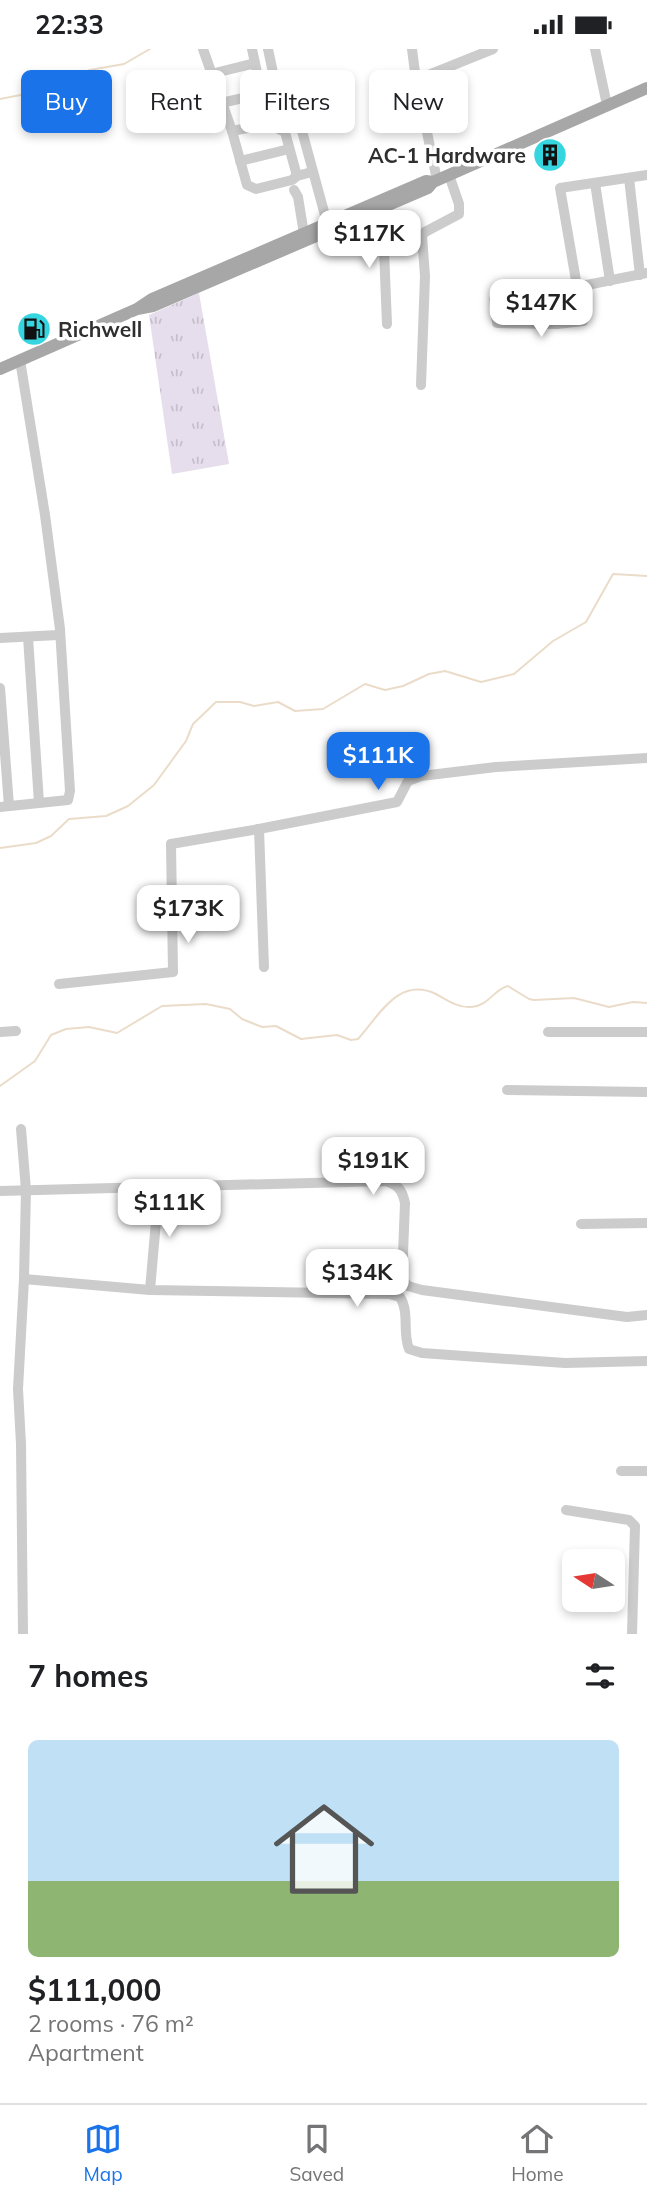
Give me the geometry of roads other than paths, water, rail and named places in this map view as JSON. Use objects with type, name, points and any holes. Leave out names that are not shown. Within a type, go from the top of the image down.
[{"type":"main road","points":[[0,369],[137,309],[152,299],[377,206],[428,188],[440,179],[647,88]]},
{"type":"street","points":[[203,49],[210,70]]},
{"type":"street","points":[[252,49],[256,70]]},
{"type":"street","points":[[268,49],[280,106],[296,109],[328,226]]},
{"type":"street","points":[[412,49],[415,70]]},
{"type":"street","points":[[441,70],[493,49]]},
{"type":"street","points":[[595,49],[607,105]]},
{"type":"street","points":[[226,70],[255,63]]},
{"type":"street","points":[[226,116],[247,185],[252,188],[294,182],[308,173]]},
{"type":"street","points":[[232,131],[240,129]]},
{"type":"street","points":[[285,133],[294,182],[295,204],[304,237]]},
{"type":"street","points":[[421,385],[425,276],[420,241],[425,232],[459,214],[459,204],[440,179],[429,133]]},
{"type":"street","points":[[240,161],[289,149]]},
{"type":"street","points":[[629,178],[644,274],[577,287],[494,299],[497,323],[557,324],[583,321],[577,287],[560,188],[647,175]]},
{"type":"street","points":[[595,183],[610,281]]},
{"type":"street","points":[[377,206],[383,225],[387,324]]},
{"type":"street","points":[[0,688],[5,807],[68,800],[70,796],[58,635],[60,629],[20,360]]},
{"type":"street","points":[[0,638],[58,635]]},
{"type":"street","points":[[28,636],[39,803]]},
{"type":"street","points":[[59,984],[173,972],[171,844],[397,802],[408,781],[421,776],[496,767],[647,758]]},
{"type":"street","points":[[259,829],[264,967]]},
{"type":"street","points":[[0,1032],[16,1031]]},
{"type":"street","points":[[548,1032],[647,1031]]},
{"type":"street","points":[[507,1090],[647,1092]]},
{"type":"street","points":[[21,1129],[26,1190],[18,1389],[23,1634]]},
{"type":"street","points":[[0,1191],[385,1181],[397,1185],[405,1203],[402,1279],[408,1286],[627,1317],[647,1315]]},
{"type":"street","points":[[150,1290],[159,1187]]},
{"type":"street","points":[[581,1224],[647,1223]]},
{"type":"street","points":[[24,1279],[150,1290],[389,1294],[400,1297],[405,1306],[405,1340],[410,1349],[422,1353],[565,1363],[647,1361]]},
{"type":"street","points":[[621,1471],[647,1471]]},
{"type":"street","points":[[566,1510],[629,1520],[635,1526],[632,1634]]},
{"type":"waterway","points":[[0,99],[41,91],[90,70],[124,64],[150,49]]},
{"type":"waterway","points":[[0,848],[36,843],[51,836],[69,819],[106,816],[128,806],[154,785],[186,741],[193,724],[216,702],[240,702],[254,706],[278,702],[295,711],[323,709],[365,684],[385,690],[445,671],[481,682],[514,674],[553,641],[586,622],[613,574],[647,576]]},
{"type":"waterway","points":[[0,1086],[35,1061],[51,1035],[66,1029],[89,1027],[117,1033],[162,1006],[206,1004],[230,1009],[242,1019],[262,1027],[276,1026],[301,1039],[337,1035],[351,1040],[358,1039],[391,1001],[411,990],[436,994],[466,1007],[482,1004],[508,986],[534,1000],[574,998],[609,1007],[633,1002],[647,1003]]},
{"type":"place","name":"AC-1 Hardware","points":[[550,155]]},
{"type":"place","name":"Richwell","points":[[34,329]]}]
